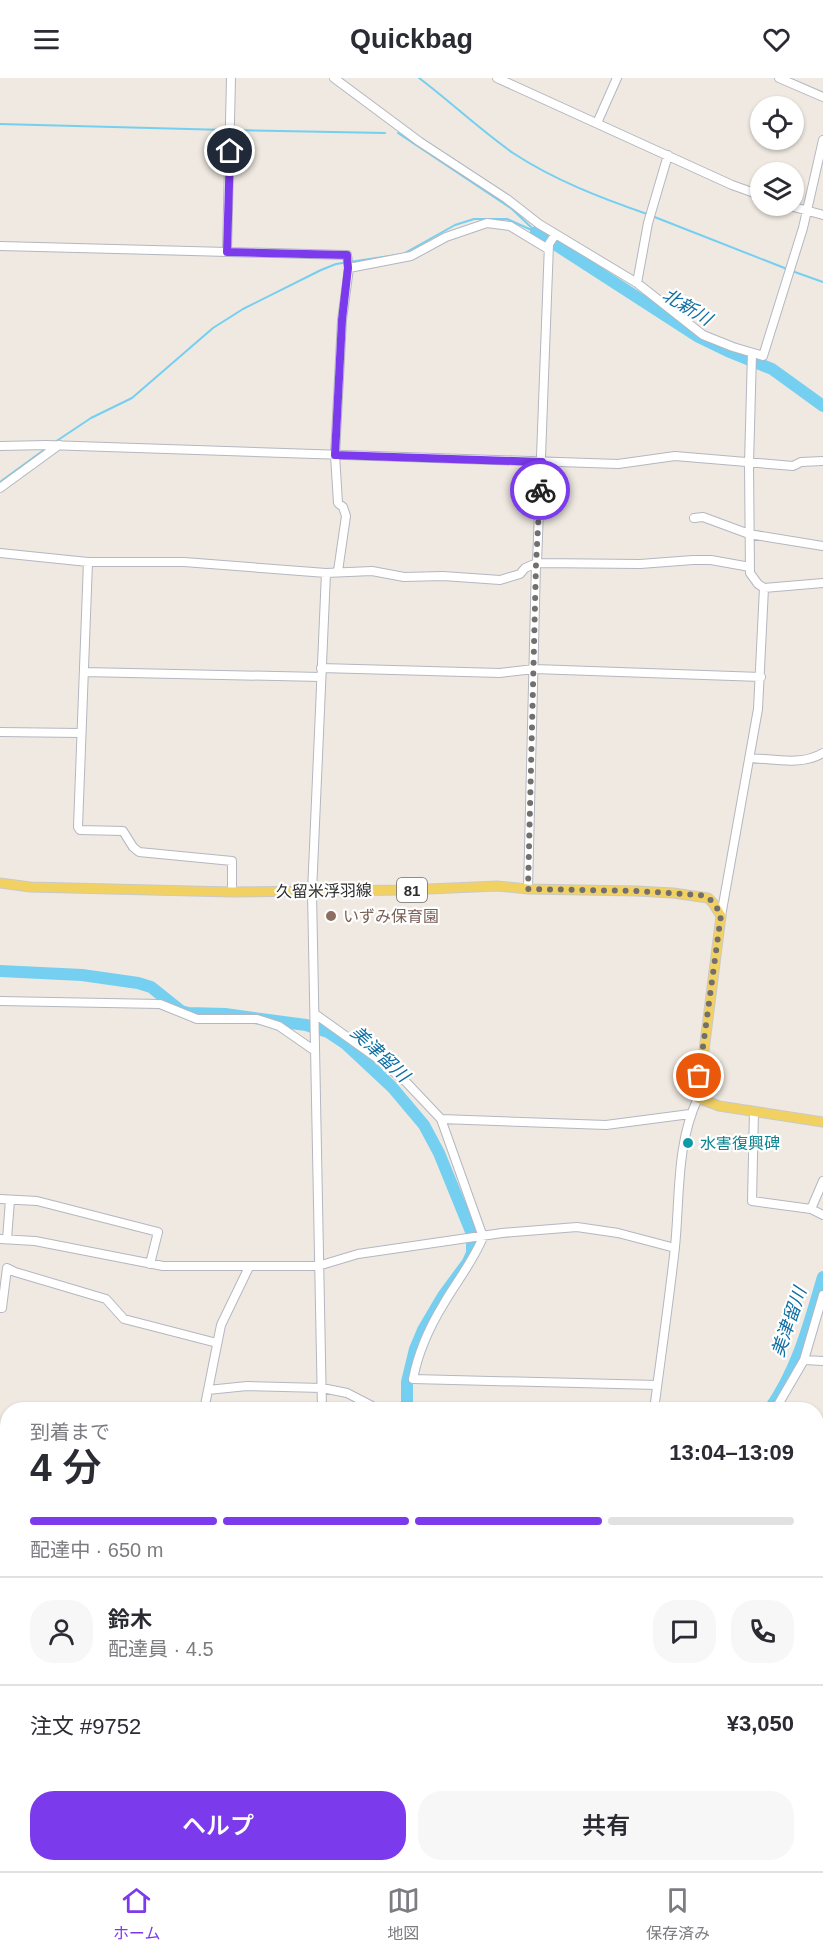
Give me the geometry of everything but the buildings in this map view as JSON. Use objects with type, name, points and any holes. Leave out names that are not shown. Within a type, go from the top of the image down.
[{"type":"main road","name":"久留米浮羽線","points":[[0,883],[30,887],[232,892],[312,892],[497,886],[528,889],[637,891],[700,895],[714,903],[721,915]]},
{"type":"main road","points":[[721,915],[698,1098],[719,1106],[823,1122]]},
{"type":"street","points":[[227,252],[231,78]]},
{"type":"street","points":[[334,78],[420,142],[507,199],[551,242],[537,564],[528,889]]},
{"type":"street","points":[[497,78],[750,191]]},
{"type":"street","points":[[597,123],[617,78]]},
{"type":"street","points":[[779,78],[823,97]]},
{"type":"street","points":[[348,264],[393,261],[411,256],[446,237],[487,223],[510,225],[637,283],[703,335],[752,355],[763,356],[792,266],[823,140]]},
{"type":"street","points":[[637,283],[649,220],[668,155]]},
{"type":"street","points":[[804,211],[823,215]]},
{"type":"street","points":[[0,246],[347,255],[335,455],[338,503],[343,507],[346,516],[338,571]]},
{"type":"street","points":[[752,355],[749,463],[750,573],[755,581],[764,588],[823,583]]},
{"type":"street","points":[[0,488],[54,445]]},
{"type":"street","points":[[0,446],[54,445],[618,464],[675,456],[793,466],[801,462],[823,461]]},
{"type":"street","points":[[694,518],[703,517],[750,534],[823,546]]},
{"type":"street","points":[[0,553],[88,562],[184,562],[326,573],[372,571],[404,577],[443,576],[500,580],[520,574],[525,568],[537,564],[640,564],[711,560],[750,567]]},
{"type":"street","points":[[88,562],[78,827],[80,830],[123,831],[139,852],[232,861],[232,892]]},
{"type":"street","points":[[321,1402],[312,892],[326,573]]},
{"type":"street","points":[[721,915],[750,758],[761,677],[764,588]]},
{"type":"street","points":[[321,668],[500,673],[534,669],[761,677]]},
{"type":"street","points":[[84,672],[321,677]]},
{"type":"street","points":[[0,732],[81,733]]},
{"type":"street","points":[[750,758],[803,761],[823,753]]},
{"type":"street","points":[[0,1001],[160,1004],[197,1019],[257,1019],[279,1026],[315,1051]]},
{"type":"street","points":[[315,1014],[378,1059],[421,1096],[441,1119],[481,1237],[477,1253],[443,1305],[426,1338],[417,1360],[413,1379],[657,1385]]},
{"type":"street","points":[[655,1402],[675,1248],[682,1154],[690,1114],[698,1098]]},
{"type":"street","points":[[754,1110],[752,1201],[811,1209],[822,1214]]},
{"type":"street","points":[[441,1119],[598,1125],[690,1114]]},
{"type":"street","points":[[811,1209],[823,1181]]},
{"type":"street","points":[[0,1199],[37,1201],[158,1232],[150,1264]]},
{"type":"street","points":[[10,1200],[4,1239],[35,1241],[163,1266],[318,1266],[358,1254],[554,1228],[588,1227],[675,1248]]},
{"type":"street","points":[[206,1402],[221,1325],[249,1267]]},
{"type":"street","points":[[0,1308],[2,1308],[7,1268],[106,1299],[124,1319],[217,1344]]},
{"type":"street","points":[[780,1402],[804,1360],[823,1295]]},
{"type":"street","points":[[804,1360],[823,1361]]},
{"type":"street","points":[[208,1390],[247,1386],[322,1388],[347,1393],[364,1402]]},
{"type":"waterway","points":[[419,78],[501,144],[529,163],[578,188],[647,214]]},
{"type":"waterway","points":[[0,124],[226,130]]},
{"type":"waterway","points":[[232,130],[385,133]]},
{"type":"waterway","points":[[398,133],[512,209],[534,230]]},
{"type":"waterway","points":[[652,216],[787,269]]},
{"type":"waterway","points":[[55,442],[91,418],[132,398],[213,328],[243,309],[321,270],[336,264],[403,254],[455,225],[474,219],[507,219],[536,232]]},
{"type":"waterway","name":"北新川","points":[[536,232],[697,336],[772,369],[823,406]]},
{"type":"waterway","points":[[792,271],[823,282]]},
{"type":"waterway","points":[[0,482],[48,447]]},
{"type":"waterway","name":"美津留川","points":[[0,971],[82,975],[138,983],[151,987],[181,1011],[188,1013],[225,1014],[306,1025],[328,1032],[346,1044],[392,1087],[424,1125],[439,1153],[472,1234],[472,1253],[468,1262],[443,1296],[423,1330],[415,1349],[407,1382],[407,1402]]},
{"type":"waterway","name":"美津留川","points":[[774,1402],[795,1362],[823,1277]]},
{"type":"way so far","points":[[540,490],[528,889],[637,891],[700,895],[714,903],[721,915],[699,1076]]},
{"type":"place","name":"いずみ保育園","points":[[331,916]]},
{"type":"place","name":"水害復興碑","points":[[688,1143]]},
{"type":"route","points":[[230,151],[227,252],[347,255],[335,455],[542,462],[540,490]]}]
